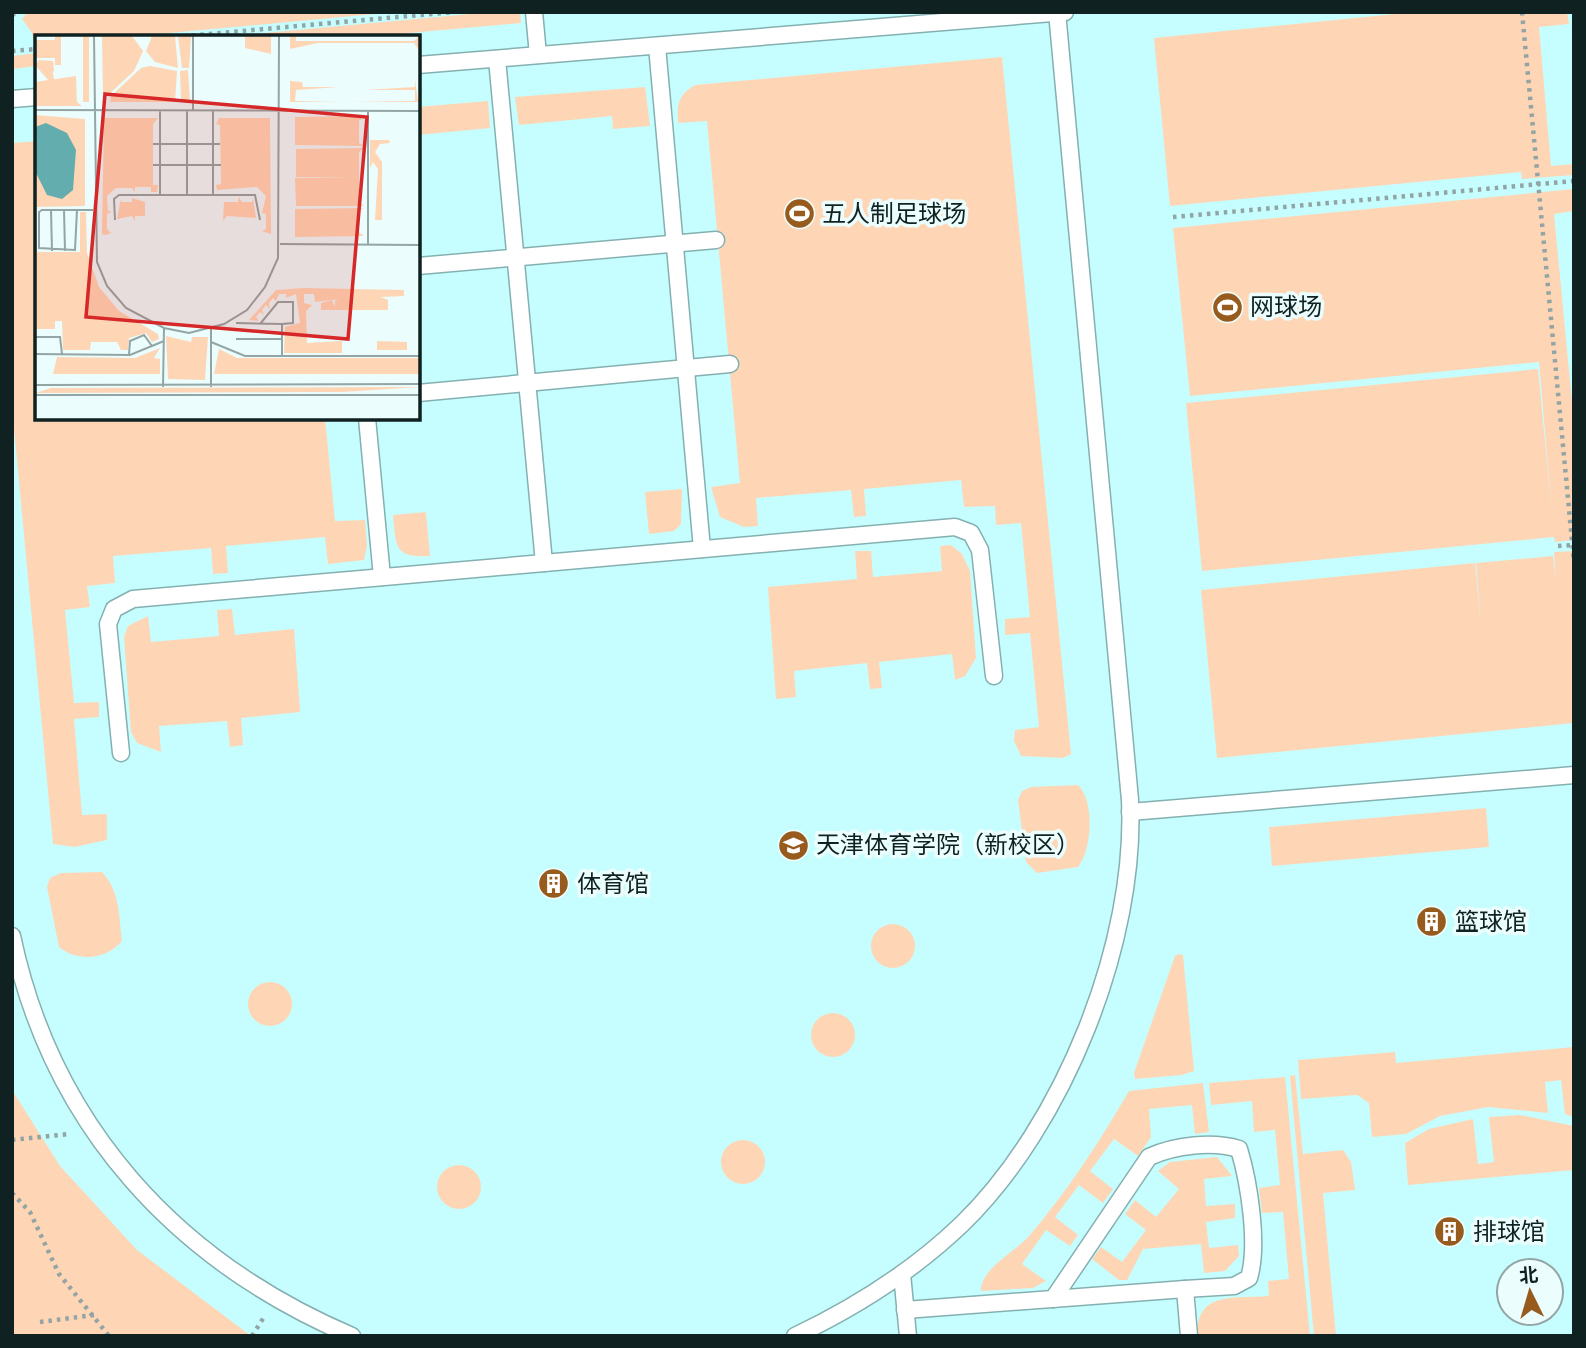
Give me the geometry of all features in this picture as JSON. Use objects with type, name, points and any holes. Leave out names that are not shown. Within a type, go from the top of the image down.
[{"type":"lane","points":[[534,12],[538,55]]},
{"type":"lane","points":[[420,65],[1065,12]]},
{"type":"lane","points":[[795,1336],[832,1318],[901,1274],[964,1222],[1021,1150],[1063,1079],[1098,998],[1114,944],[1129,871],[1130,812],[1057,13]]},
{"type":"lane","points":[[657,46],[702,549]]},
{"type":"lane","points":[[497,59],[544,563]]},
{"type":"lane","points":[[12,99],[35,97]]},
{"type":"lane","points":[[420,266],[716,240]]},
{"type":"lane","points":[[420,393],[730,364]]},
{"type":"lane","points":[[368,420],[382,577]]},
{"type":"lane","points":[[121,754],[108,624],[114,608],[133,598],[955,527],[971,534],[980,550],[995,676]]},
{"type":"lane","points":[[1130,812],[1574,775]]},
{"type":"lane","points":[[12,936],[39,1026],[66,1083],[94,1131],[156,1209],[237,1276],[285,1304],[352,1336]]},
{"type":"lane","points":[[905,1310],[1234,1286],[1250,1278],[1254,1262],[1245,1167],[1239,1149],[1224,1144],[1165,1150],[1149,1157],[1054,1299]]},
{"type":"lane","points":[[901,1274],[908,1336]]},
{"type":"lane","points":[[1185,1289],[1189,1336]]},
{"type":"path","points":[[196,35],[454,12]]},
{"type":"path","points":[[1522,12],[1574,562]]},
{"type":"path","points":[[12,51],[35,49]]},
{"type":"path","points":[[1173,217],[1574,181]]},
{"type":"path","points":[[1558,546],[1573,545]]},
{"type":"path","points":[[12,1140],[94,1131]]},
{"type":"path","points":[[12,1193],[20,1197],[30,1212],[60,1274],[109,1336]]},
{"type":"path","points":[[40,1322],[94,1315]]},
{"type":"shaded area","name":"天津体育学院（新校区）","points":[[12,12],[1574,12],[1574,1336],[12,1336]]},
{"type":"shaded area","points":[[27,12],[397,12],[147,35],[35,35],[35,45],[32,33],[22,19]]},
{"type":"shaded area","points":[[491,12],[520,12],[521,23],[386,35],[243,35]]},
{"type":"shaded area","points":[[1415,12],[1567,12],[1569,24],[1539,27],[1551,166],[1574,164],[1574,175],[1522,179],[1521,172],[1170,206],[1154,38]]},
{"type":"shaded area","points":[[35,53],[35,66],[12,69],[12,56]]},
{"type":"shaded area","points":[[1002,57],[1071,754],[1063,758],[1021,756],[1014,741],[1015,730],[1039,727],[1030,633],[1005,635],[1005,619],[1030,617],[1021,523],[996,525],[995,506],[964,507],[961,480],[864,489],[866,516],[854,517],[851,490],[756,498],[758,526],[744,527],[720,517],[711,487],[740,483],[707,121],[678,123],[680,101],[685,92],[695,85]]},
{"type":"shaded area","points":[[645,87],[650,126],[613,129],[612,116],[519,125],[515,97]]},
{"type":"shaded area","points":[[488,101],[490,128],[420,135],[420,107]]},
{"type":"shaded area","points":[[35,141],[35,420],[325,420],[335,521],[365,520],[367,546],[364,560],[328,564],[325,537],[226,546],[228,573],[213,574],[211,548],[113,556],[115,583],[87,586],[90,607],[65,610],[74,703],[99,702],[99,717],[74,719],[82,815],[107,814],[107,840],[75,847],[53,844],[12,407],[12,143]]},
{"type":"shaded area","points":[[1574,189],[1574,211],[1554,214],[1574,423],[1574,540],[1555,542],[1554,537],[1202,571],[1186,403],[1538,369],[1552,513],[1539,362],[1190,396],[1173,228]]},
{"type":"shaded area","points":[[682,489],[681,524],[674,531],[649,534],[645,492]]},
{"type":"shaded area","points":[[426,512],[430,556],[409,555],[399,548],[397,543],[393,515]]},
{"type":"shaded area","points":[[951,545],[962,554],[970,571],[976,658],[965,676],[955,680],[952,654],[879,662],[882,688],[870,689],[867,663],[794,671],[796,697],[776,699],[768,587],[857,579],[855,551],[871,551],[873,577],[942,571],[940,546]]},
{"type":"shaded area","points":[[1574,551],[1574,723],[1217,758],[1201,590],[1475,563],[1481,627],[1476,563],[1553,556],[1556,578],[1554,552]]},
{"type":"shaded area","points":[[232,609],[235,635],[294,629],[300,712],[241,718],[243,745],[230,747],[227,721],[159,726],[161,752],[137,743],[131,732],[124,637],[128,626],[148,616],[151,642],[219,636],[217,610]]},
{"type":"shaded area","points":[[1078,785],[1087,802],[1090,826],[1083,859],[1078,867],[1037,873],[1026,862],[1018,800],[1022,791],[1031,787]]},
{"type":"shaded area","points":[[1486,808],[1489,847],[1272,866],[1269,827]]},
{"type":"shaded area","points":[[102,872],[115,896],[122,941],[108,952],[91,957],[66,952],[59,947],[47,887],[50,878],[61,873]]},
{"type":"shaded area","points":[[893,924],[909,930],[915,946],[909,962],[893,968],[877,962],[871,946],[877,930]]},
{"type":"shaded area","points":[[1183,955],[1194,1071],[1182,1075],[1135,1079],[1134,1073],[1175,956]]},
{"type":"shaded area","points":[[270,982],[286,988],[292,1004],[286,1020],[270,1026],[254,1020],[248,1004],[254,988]]},
{"type":"shaded area","points":[[833,1013],[849,1019],[855,1035],[849,1051],[833,1057],[817,1051],[811,1035],[817,1019]]},
{"type":"shaded area","points":[[1574,1047],[1574,1117],[1565,1114],[1561,1080],[1545,1082],[1548,1113],[1488,1107],[1440,1116],[1406,1134],[1372,1137],[1369,1103],[1357,1095],[1301,1099],[1298,1060],[1395,1052],[1396,1063]]},
{"type":"shaded area","points":[[1295,1075],[1303,1154],[1343,1150],[1351,1162],[1355,1190],[1323,1193],[1336,1336],[1314,1336],[1290,1076]]},
{"type":"shaded area","points":[[1285,1077],[1310,1336],[1198,1336],[1199,1321],[1210,1304],[1231,1298],[1269,1296],[1268,1281],[1289,1279],[1283,1212],[1262,1213],[1259,1188],[1280,1185],[1275,1130],[1254,1132],[1252,1101],[1211,1105],[1209,1083]]},
{"type":"shaded area","points":[[1203,1083],[1209,1132],[1195,1134],[1192,1105],[1149,1109],[1151,1137],[1138,1156],[1114,1139],[1090,1171],[1113,1189],[1103,1203],[1079,1185],[1055,1217],[1078,1235],[1070,1246],[1046,1230],[1022,1264],[1046,1281],[1033,1288],[981,1291],[986,1275],[1029,1236],[1057,1202],[1129,1091]]},
{"type":"shaded area","points":[[12,1090],[60,1166],[137,1250],[251,1336],[12,1336]]},
{"type":"shaded area","points":[[1520,1115],[1574,1126],[1574,1170],[1408,1185],[1405,1143],[1429,1129],[1473,1119],[1478,1164],[1494,1162],[1489,1117]]},
{"type":"shaded area","points":[[743,1140],[759,1146],[765,1162],[759,1178],[743,1184],[727,1178],[721,1162],[727,1146]]},
{"type":"shaded area","points":[[1217,1157],[1232,1176],[1204,1179],[1206,1206],[1235,1204],[1235,1218],[1206,1222],[1209,1248],[1238,1245],[1239,1256],[1225,1271],[1204,1273],[1201,1244],[1143,1249],[1127,1280],[1119,1280],[1092,1259],[1101,1247],[1122,1262],[1146,1230],[1125,1214],[1135,1200],[1156,1217],[1179,1189],[1158,1171],[1170,1162]]},
{"type":"shaded area","points":[[459,1165],[475,1171],[481,1187],[475,1203],[459,1209],[443,1203],[437,1187],[443,1171]]},
{"type":"place","name":"五人制足球场","points":[[799,214]]},
{"type":"place","name":"网球场","points":[[1227,307]]},
{"type":"place","name":"天津体育学院（新校区）","points":[[793,845]]},
{"type":"place","name":"体育馆","points":[[554,884]]},
{"type":"place","name":"篮球馆","points":[[1432,922]]},
{"type":"place","name":"排球馆","points":[[1450,1232]]}]
